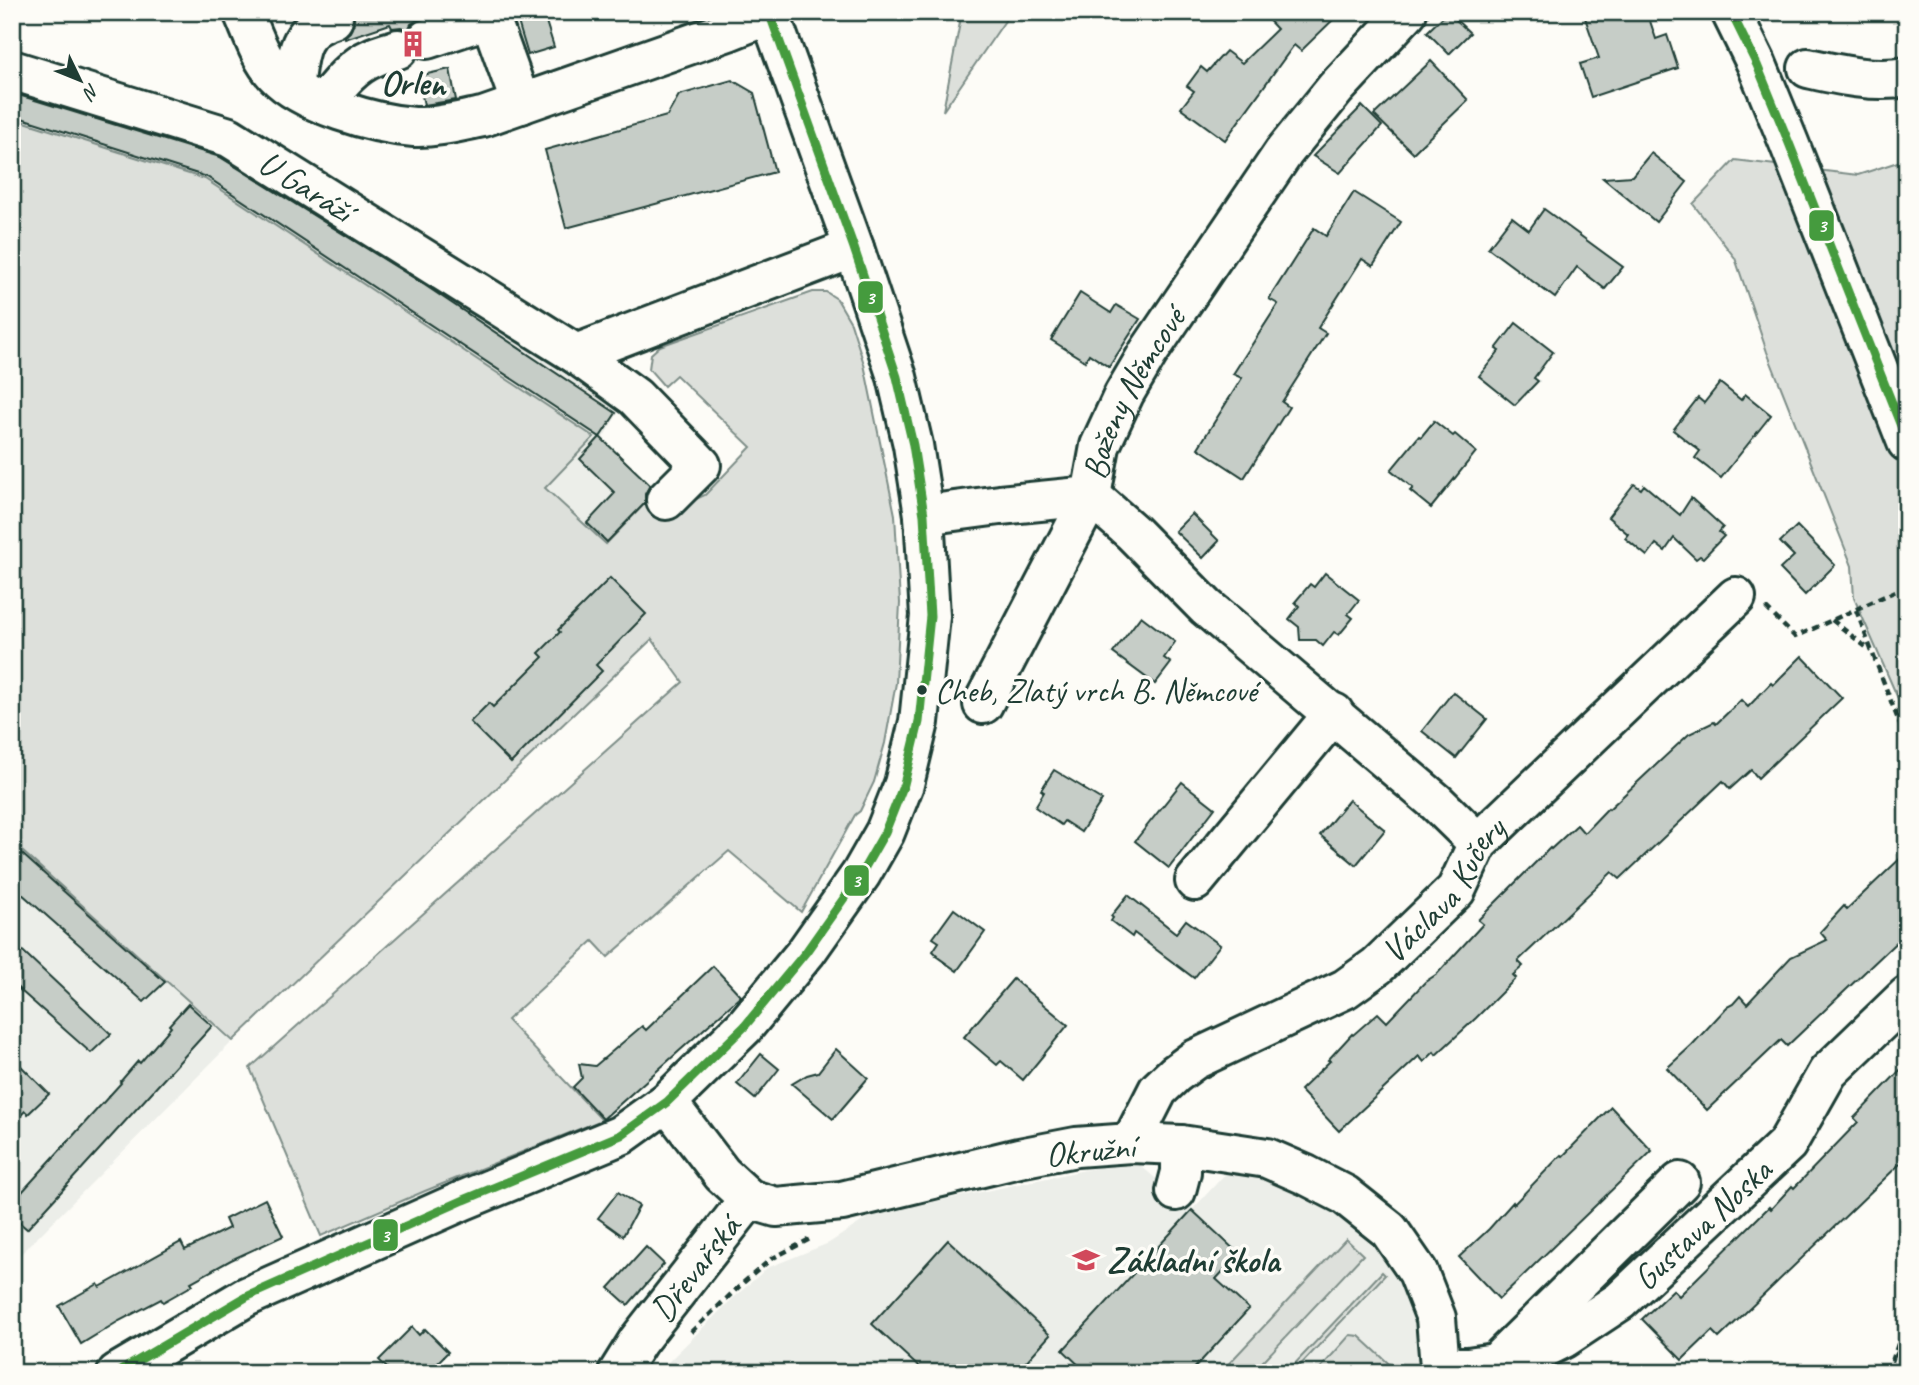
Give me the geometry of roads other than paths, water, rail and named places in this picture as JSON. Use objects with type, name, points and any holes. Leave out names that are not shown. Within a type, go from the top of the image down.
[{"type":"street","points":[[117,1373],[246,1297],[464,1200],[621,1135],[667,1102],[744,1027],[806,952],[861,874],[885,831],[904,784],[919,722],[930,616],[924,515],[913,445],[897,377],[771,13],[521,104],[473,119],[415,127],[365,118],[308,96],[275,74],[263,56],[243,12]]},
{"type":"street","name":"Boženy Němcové","points":[[924,515],[1090,496],[1100,446],[1124,394],[1148,353],[1284,152],[1336,88],[1407,12]]},
{"type":"street","points":[[1731,12],[1758,65],[1907,442]]},
{"type":"street","points":[[308,96],[344,79],[370,58],[489,15],[521,104]]},
{"type":"street","points":[[308,96],[299,51],[309,30],[333,19]]},
{"type":"street","points":[[1808,68],[1851,77],[1907,77]]},
{"type":"street","name":"U Garáží","points":[[12,70],[229,137],[576,354],[635,397],[701,465],[666,500]]},
{"type":"street","points":[[576,354],[854,248]]},
{"type":"street","points":[[983,704],[1090,496],[1132,532],[1206,607],[1437,802],[1478,844]]},
{"type":"street","name":"Václava Kučery","points":[[1131,1143],[1158,1090],[1194,1060],[1345,989],[1377,966],[1456,890],[1478,844],[1736,597]]},
{"type":"street","points":[[1195,881],[1334,713]]},
{"type":"street","name":"Gustava Noska","points":[[1439,1370],[1521,1359],[1553,1344],[1620,1301],[1787,1144],[1828,1072],[1907,996]]},
{"type":"street","points":[[667,1102],[722,1174],[749,1199]]},
{"type":"street","name":"Okružní","points":[[749,1199],[776,1207],[842,1201],[1076,1147],[1131,1143],[1181,1144],[1267,1158],[1345,1195],[1389,1230],[1418,1272],[1436,1318],[1439,1370]]},
{"type":"street","points":[[1176,1191],[1181,1172],[1181,1144]]},
{"type":"street","points":[[1496,1363],[1680,1182]]},
{"type":"street","name":"Dřevařská","points":[[618,1373],[638,1341],[749,1199]]},
{"type":"place","name":"Orlen","points":[[413,44]]},
{"type":"place","name":"Cheb, Zlatý vrch B. Němcové","points":[[922,690]]},
{"type":"place","name":"Základní škola","points":[[1086,1260]]}]
